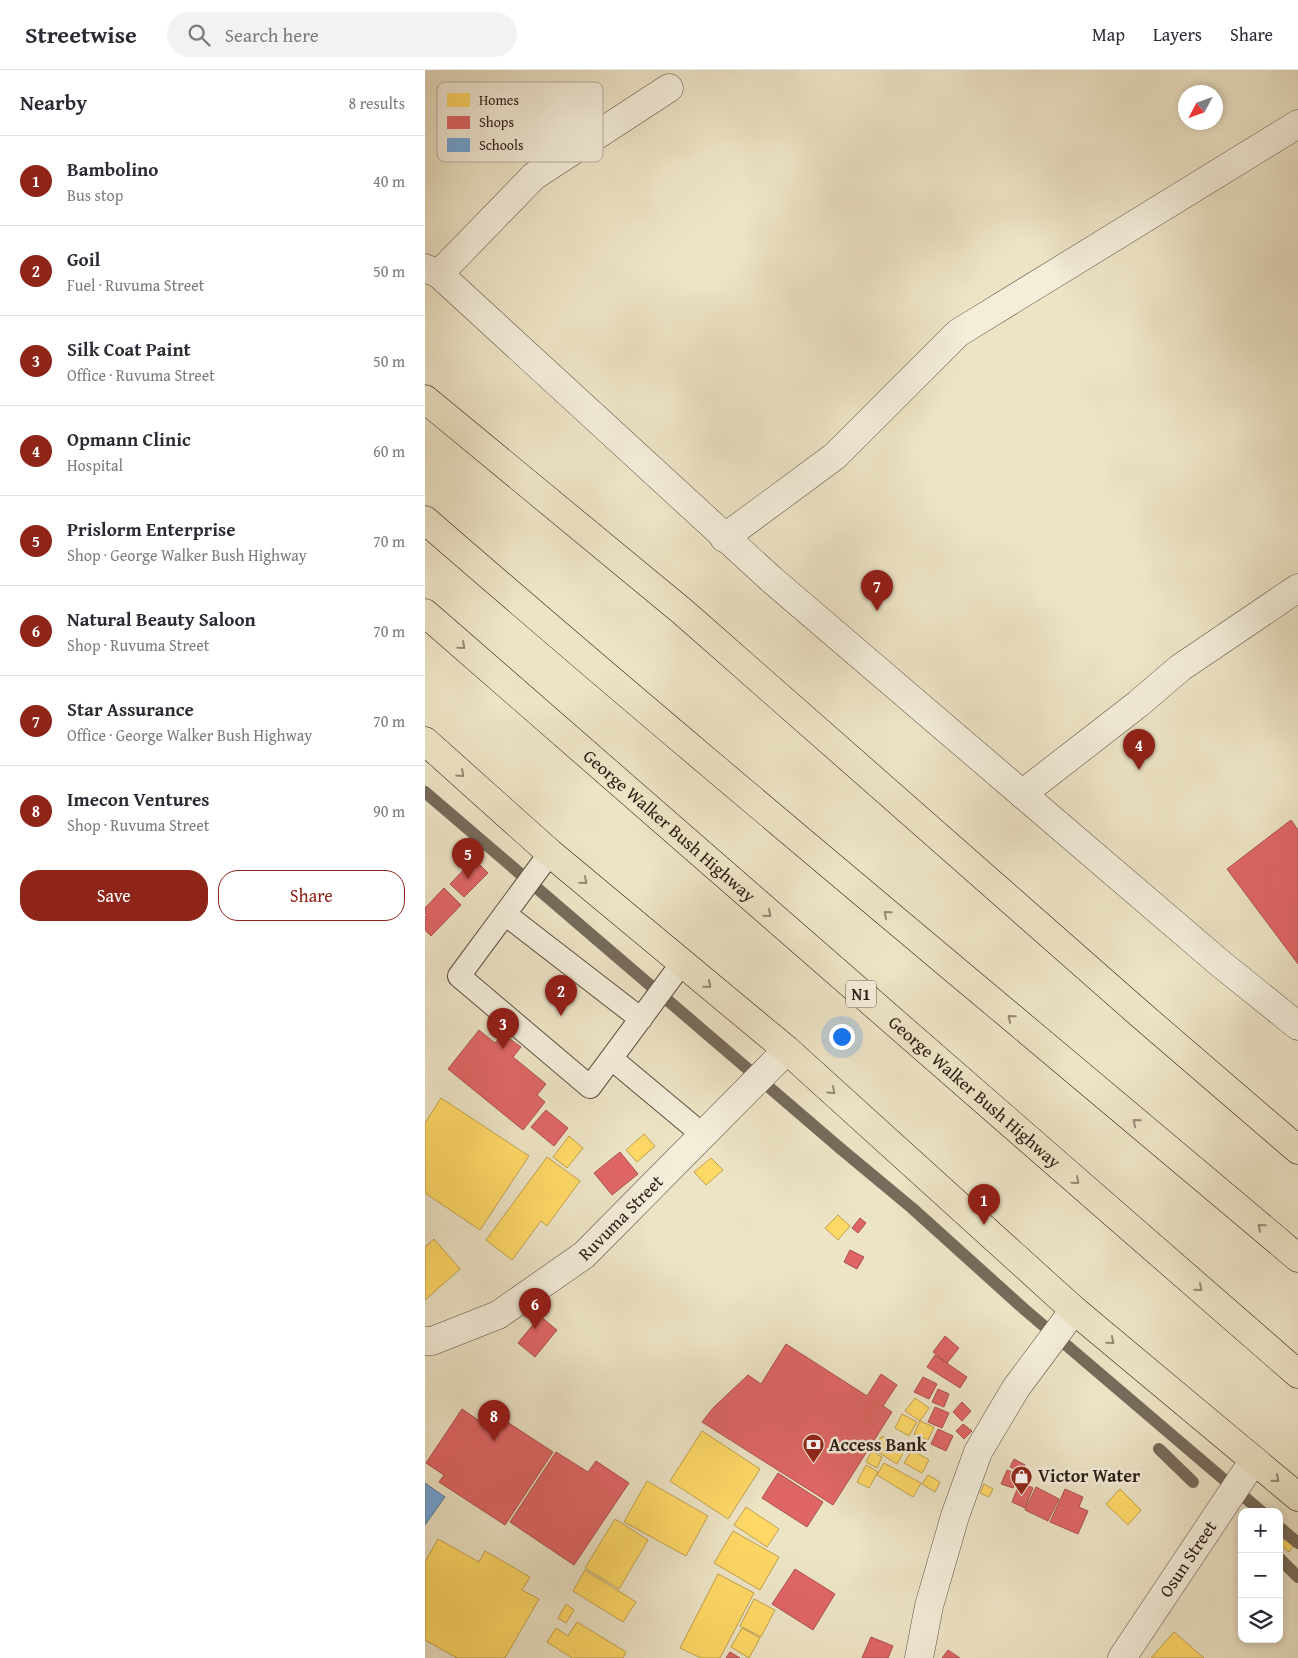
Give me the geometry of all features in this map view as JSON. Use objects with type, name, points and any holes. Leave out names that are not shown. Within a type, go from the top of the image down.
[{"type":"highway","points":[[425,399],[683,612],[1140,1014],[1298,1150]]},
{"type":"highway","points":[[425,520],[583,657],[870,900],[1298,1258]]},
{"type":"highway","name":"George Walker Bush Highway","points":[[425,613],[1298,1374]]},
{"type":"highway","points":[[425,741],[550,853],[787,1050],[1074,1310],[1298,1497]]},
{"type":"street","points":[[603,131],[669,88]]},
{"type":"street","points":[[724,538],[835,456],[958,333],[1298,124]]},
{"type":"street","points":[[555,162],[534,176],[432,271],[724,538],[1221,964],[1298,1026]]},
{"type":"street","points":[[1022,794],[1138,704],[1180,668],[1298,588]]},
{"type":"street","name":"Ruvuma Street","points":[[425,1340],[432,1341],[498,1315],[584,1255],[787,1050]]},
{"type":"street","points":[[919,1658],[929,1606],[955,1516],[978,1452],[1016,1388],[1074,1310]]},
{"type":"street","name":"Osun Street","points":[[1122,1658],[1254,1460]]},
{"type":"lane","points":[[550,853],[459,976],[591,1087],[682,963]]},
{"type":"lane","points":[[505,914],[641,1019]]},
{"type":"lane","points":[[612,1059],[703,1135]]},
{"type":"building: Homes","points":[[441,1098],[529,1156],[480,1230],[425,1193],[425,1123]]},
{"type":"building: Homes","points":[[644,1134],[655,1146],[637,1162],[626,1150]]},
{"type":"building: Homes","points":[[569,1136],[583,1148],[567,1168],[553,1157]]},
{"type":"building: Homes","points":[[547,1157],[580,1181],[547,1226],[541,1221],[512,1260],[486,1240]]},
{"type":"building: Homes","points":[[711,1158],[723,1170],[706,1185],[694,1172]]},
{"type":"building: Homes","points":[[838,1215],[850,1226],[838,1240],[825,1228]]},
{"type":"building: Homes","points":[[434,1239],[460,1269],[425,1300],[425,1247]]},
{"type":"building: Homes","points":[[915,1398],[929,1408],[920,1421],[905,1411]]},
{"type":"building: Homes","points":[[902,1414],[917,1422],[909,1436],[895,1428]]},
{"type":"building: Homes","points":[[920,1421],[934,1427],[928,1440],[914,1434]]},
{"type":"building: Homes","points":[[702,1431],[760,1469],[728,1519],[670,1481]]},
{"type":"building: Homes","points":[[882,1436],[905,1450],[897,1464],[873,1449]]},
{"type":"building: Homes","points":[[912,1450],[929,1460],[922,1473],[904,1463]]},
{"type":"building: Homes","points":[[872,1451],[882,1457],[877,1468],[866,1462]]},
{"type":"building: Homes","points":[[884,1463],[921,1483],[913,1497],[877,1475]]},
{"type":"building: Homes","points":[[866,1465],[878,1472],[869,1488],[857,1482]]},
{"type":"building: Homes","points":[[928,1475],[940,1482],[935,1492],[922,1484]]},
{"type":"building: Homes","points":[[647,1481],[708,1516],[686,1556],[624,1522]]},
{"type":"building: Homes","points":[[984,1484],[993,1489],[989,1497],[980,1493]]},
{"type":"building: Homes","points":[[1120,1489],[1141,1510],[1128,1525],[1106,1504]]},
{"type":"building: Homes","points":[[746,1507],[779,1529],[767,1547],[734,1525]]},
{"type":"building: Homes","points":[[615,1519],[648,1540],[619,1589],[585,1568]]},
{"type":"building: Homes","points":[[733,1531],[779,1557],[760,1590],[714,1563]]},
{"type":"building: Homes","points":[[1289,1535],[1296,1543],[1289,1552],[1283,1547],[1283,1541]]},
{"type":"building: Homes","points":[[438,1539],[479,1562],[485,1551],[530,1577],[522,1590],[539,1599],[505,1658],[457,1658],[425,1640],[425,1562]]},
{"type":"building: Homes","points":[[585,1570],[636,1602],[623,1622],[573,1591]]},
{"type":"building: Homes","points":[[718,1574],[754,1593],[720,1658],[701,1658],[680,1648]]},
{"type":"building: Homes","points":[[754,1599],[775,1610],[761,1637],[740,1626]]},
{"type":"building: Homes","points":[[566,1604],[574,1610],[566,1623],[558,1618]]},
{"type":"building: Homes","points":[[577,1622],[626,1652],[623,1658],[572,1658],[547,1642],[556,1628],[568,1636]]},
{"type":"building: Homes","points":[[742,1628],[760,1638],[749,1658],[731,1647]]},
{"type":"building: Homes","points":[[1174,1632],[1204,1658],[1151,1658]]},
{"type":"building: Shops","points":[[1291,820],[1298,830],[1298,964],[1227,869]]},
{"type":"building: Shops","points":[[474,859],[488,873],[464,897],[450,884]]},
{"type":"building: Shops","points":[[444,888],[461,905],[431,936],[425,930],[425,917],[427,915],[425,908]]},
{"type":"building: Shops","points":[[479,1030],[495,1043],[503,1034],[521,1047],[513,1057],[546,1084],[537,1095],[545,1102],[523,1130],[448,1069]]},
{"type":"building: Shops","points":[[546,1110],[568,1128],[554,1146],[531,1127]]},
{"type":"building: Shops","points":[[620,1152],[638,1174],[612,1195],[594,1173]]},
{"type":"building: Shops","points":[[860,1218],[866,1223],[858,1233],[852,1228]]},
{"type":"building: Shops","points":[[850,1250],[864,1257],[857,1269],[844,1262]]},
{"type":"building: Shops","points":[[540,1316],[557,1330],[535,1357],[518,1343]]},
{"type":"building: Shops","points":[[945,1336],[959,1348],[947,1363],[933,1352]]},
{"type":"building: Shops","name":"Access Bank","points":[[786,1344],[867,1396],[881,1374],[897,1385],[883,1406],[892,1412],[833,1505],[702,1422],[713,1408],[748,1375],[761,1384]]},
{"type":"building: Shops","points":[[935,1355],[967,1377],[960,1388],[927,1367]]},
{"type":"building: Shops","points":[[923,1377],[937,1384],[929,1399],[914,1392]]},
{"type":"building: Shops","points":[[938,1389],[949,1394],[944,1407],[932,1402]]},
{"type":"building: Shops","points":[[962,1402],[971,1411],[962,1421],[953,1412]]},
{"type":"building: Shops","points":[[935,1407],[949,1413],[942,1428],[928,1422]]},
{"type":"building: Shops","points":[[462,1409],[481,1422],[489,1410],[553,1452],[505,1525],[439,1482],[444,1475],[426,1463]]},
{"type":"building: Shops","points":[[963,1424],[972,1431],[964,1439],[956,1431]]},
{"type":"building: Shops","points":[[938,1429],[953,1436],[946,1451],[931,1444]]},
{"type":"building: Shops","points":[[556,1452],[588,1472],[596,1461],[629,1483],[574,1565],[510,1522]]},
{"type":"building: Shops","points":[[1014,1459],[1025,1465],[1021,1472],[1010,1467]]},
{"type":"building: Shops","points":[[1007,1470],[1018,1474],[1013,1488],[1001,1484]]},
{"type":"building: Shops","points":[[778,1473],[823,1502],[807,1527],[762,1498]]},
{"type":"building: Shops","name":"Victor Water","points":[[1020,1482],[1033,1488],[1025,1508],[1012,1502]]},
{"type":"building: Shops","points":[[1036,1487],[1059,1499],[1048,1521],[1025,1510]]},
{"type":"building: Shops","points":[[1065,1489],[1083,1497],[1079,1507],[1088,1511],[1078,1534],[1050,1522]]},
{"type":"building: Shops","points":[[795,1569],[835,1594],[813,1630],[772,1604]]},
{"type":"building: Shops","points":[[871,1637],[893,1646],[888,1658],[862,1658]]},
{"type":"building: Shops","points":[[948,1650],[960,1658],[942,1658]]},
{"type":"building: Shops","points":[[730,1652],[740,1658],[726,1658]]},
{"type":"building: Schools","points":[[425,1483],[445,1497],[425,1525]]},
{"type":"waterway","points":[[425,792],[912,1208],[1024,1309],[1257,1508]]},
{"type":"waterway","points":[[1159,1449],[1193,1482]]},
{"type":"waterway","points":[[1283,1530],[1298,1543]]},
{"type":"waterway","points":[[1283,1562],[1298,1577]]},
{"type":"place","name":"Star Assurance","points":[[877,611]]},
{"type":"place","name":"Opmann Clinic","points":[[1139,770]]},
{"type":"place","name":"Prislorm Enterprise","points":[[468,879]]},
{"type":"place","name":"Goil","points":[[561,1016]]},
{"type":"place","name":"Silk Coat Paint","points":[[503,1049]]},
{"type":"place","name":"Bambolino","points":[[984,1225]]},
{"type":"place","name":"Natural Beauty Saloon","points":[[535,1329]]},
{"type":"place","name":"Imecon Ventures","points":[[494,1441]]},
{"type":"place","name":"Access Bank","points":[[813,1464]]},
{"type":"place","name":"Victor Water","points":[[1022,1495]]}]
